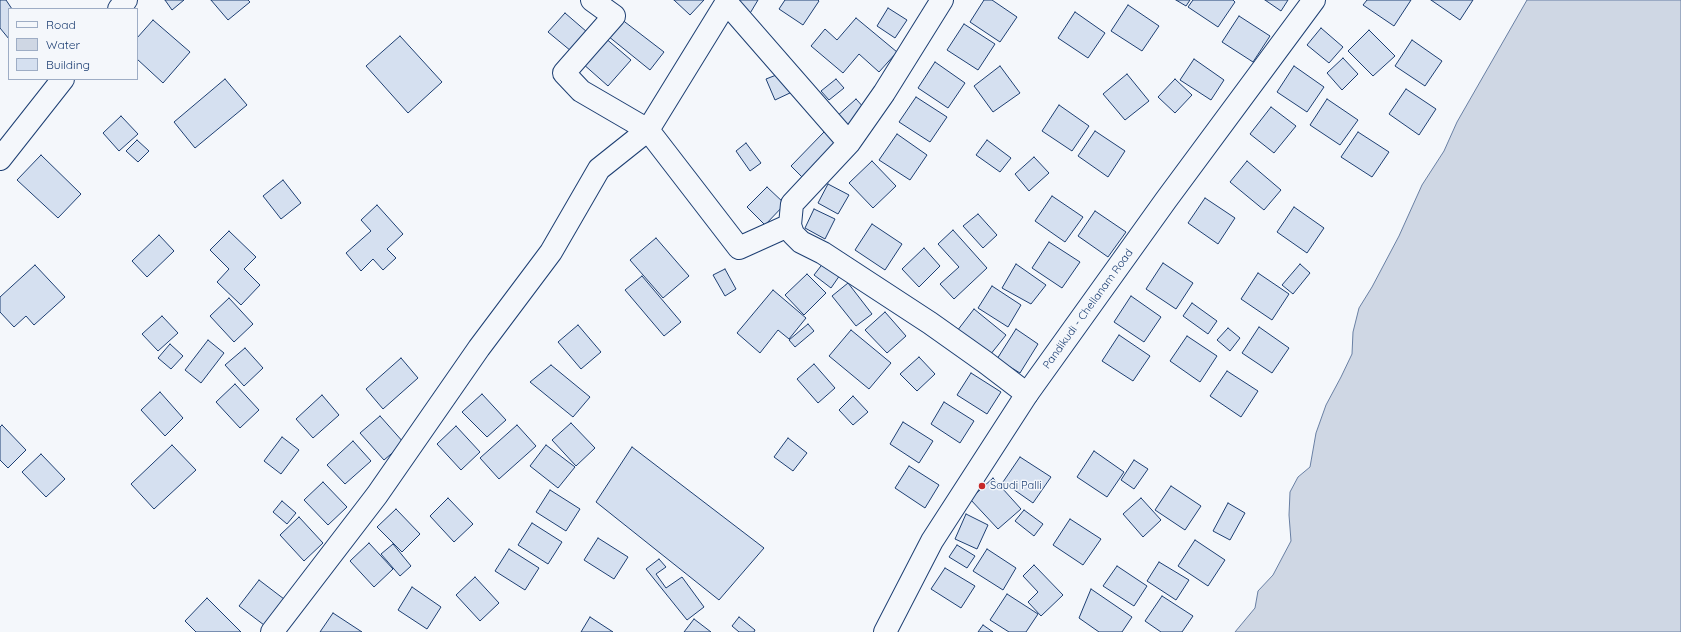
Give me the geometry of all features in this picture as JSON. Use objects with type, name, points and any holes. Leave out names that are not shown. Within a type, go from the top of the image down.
[{"type":"street","points":[[119,8],[126,0]]},
{"type":"street","points":[[592,0],[614,16],[564,73],[581,91],[648,130],[739,248],[790,225]]},
{"type":"street","points":[[942,0],[884,93],[849,142],[792,204],[790,225],[793,234],[802,242],[823,253],[930,323],[1027,394]]},
{"type":"street","name":"Pandikudi - Chellanam Road","points":[[885,632],[932,541],[1027,394],[1166,200],[1314,0]]},
{"type":"street","points":[[272,632],[377,495],[479,348],[551,252],[598,169],[648,130],[727,1],[849,142]]},
{"type":"street","points":[[0,159],[62,80]]},
{"type":"water","points":[[1527,0],[1681,0],[1681,632],[1235,632],[1255,608],[1258,591],[1273,575],[1291,541],[1289,515],[1290,492],[1298,477],[1310,467],[1316,433],[1326,405],[1352,354],[1353,332],[1359,308],[1399,236],[1422,185],[1444,151],[1457,122]]},
{"type":"building","points":[[0,0],[6,0],[11,8],[8,8],[8,38],[0,28]]},
{"type":"building","points":[[165,0],[184,0],[172,10]]},
{"type":"building","points":[[211,0],[248,0],[250,2],[228,20]]},
{"type":"building","points":[[674,0],[704,0],[690,15]]},
{"type":"building","points":[[738,0],[758,0],[749,15]]},
{"type":"building","points":[[785,0],[819,1],[803,25],[779,9]]},
{"type":"building","points":[[984,0],[992,0],[1017,17],[1000,42],[970,22]]},
{"type":"building","points":[[1176,0],[1190,0],[1186,6]]},
{"type":"building","points":[[1193,0],[1233,0],[1235,2],[1218,27],[1188,7]]},
{"type":"building","points":[[1265,0],[1288,0],[1281,11]]},
{"type":"building","points":[[1367,0],[1411,0],[1394,26],[1363,5]]},
{"type":"building","points":[[1431,0],[1473,0],[1460,20]]},
{"type":"building","points":[[1128,5],[1159,26],[1142,51],[1111,31]]},
{"type":"building","points":[[888,8],[907,20],[895,38],[877,26]]},
{"type":"building","points":[[1075,12],[1105,33],[1088,58],[1058,38]]},
{"type":"building","points":[[565,13],[587,32],[571,51],[548,32]]},
{"type":"building","points":[[1239,16],[1270,36],[1253,62],[1222,42]]},
{"type":"building","points":[[856,18],[897,52],[879,72],[859,54],[843,73],[811,46],[825,29],[837,40]]},
{"type":"building","points":[[621,19],[664,52],[650,70],[608,36]]},
{"type":"building","points":[[153,20],[190,52],[163,83],[138,60],[138,37]]},
{"type":"building","points":[[964,24],[995,44],[978,70],[947,50]]},
{"type":"building","points":[[1321,28],[1343,47],[1329,63],[1307,45]]},
{"type":"building","points":[[1369,30],[1395,56],[1373,76],[1348,51]]},
{"type":"building","points":[[400,36],[442,82],[408,113],[366,66]]},
{"type":"building","points":[[604,37],[631,60],[608,86],[582,63]]},
{"type":"building","points":[[1412,40],[1442,61],[1425,86],[1395,66]]},
{"type":"building","points":[[1343,58],[1358,74],[1342,90],[1327,73]]},
{"type":"building","points":[[1194,59],[1224,80],[1211,100],[1180,80]]},
{"type":"building","points":[[935,62],[965,83],[948,108],[918,88]]},
{"type":"building","points":[[1000,66],[1020,93],[993,112],[974,86]]},
{"type":"building","points":[[1294,66],[1324,87],[1307,112],[1277,92]]},
{"type":"building","points":[[784,72],[792,92],[775,100],[766,79]]},
{"type":"building","points":[[1127,74],[1149,101],[1125,120],[1103,94]]},
{"type":"building","points":[[225,79],[247,105],[195,148],[174,122]]},
{"type":"building","points":[[836,79],[844,88],[829,100],[821,91]]},
{"type":"building","points":[[1175,79],[1192,95],[1175,113],[1158,97]]},
{"type":"building","points":[[1406,89],[1436,109],[1419,135],[1389,114]]},
{"type":"building","points":[[916,97],[947,117],[930,142],[899,122]]},
{"type":"building","points":[[856,99],[866,110],[846,130],[835,118]]},
{"type":"building","points":[[1327,99],[1358,120],[1340,145],[1310,125]]},
{"type":"building","points":[[1059,105],[1089,126],[1072,151],[1042,131]]},
{"type":"building","points":[[1271,107],[1296,126],[1274,153],[1250,134]]},
{"type":"building","points":[[121,116],[138,134],[119,151],[103,133]]},
{"type":"building","points":[[1095,131],[1125,151],[1108,177],[1078,156]]},
{"type":"building","points":[[824,132],[835,143],[802,177],[791,166]]},
{"type":"building","points":[[1358,132],[1389,152],[1372,177],[1341,157]]},
{"type":"building","points":[[897,134],[927,155],[910,180],[879,160]]},
{"type":"building","points":[[137,140],[149,151],[138,162],[126,151]]},
{"type":"building","points":[[987,140],[1011,158],[1000,172],[976,155]]},
{"type":"building","points":[[746,143],[761,163],[750,171],[736,151]]},
{"type":"building","points":[[41,155],[81,194],[58,218],[17,180]]},
{"type":"building","points":[[1034,157],[1049,173],[1029,191],[1015,174]]},
{"type":"building","points":[[872,161],[896,186],[873,208],[849,183]]},
{"type":"building","points":[[1247,161],[1281,190],[1264,210],[1230,182]]},
{"type":"building","points":[[283,180],[301,203],[281,219],[263,196]]},
{"type":"building","points":[[828,184],[849,195],[838,214],[818,203]]},
{"type":"building","points":[[767,187],[785,204],[765,225],[747,207]]},
{"type":"building","points":[[1052,196],[1083,217],[1065,242],[1035,221]]},
{"type":"building","points":[[1205,198],[1235,218],[1218,244],[1188,223]]},
{"type":"building","points":[[377,205],[403,234],[387,249],[396,258],[383,270],[373,259],[361,271],[346,253],[371,231],[361,220]]},
{"type":"building","points":[[1294,207],[1324,228],[1307,253],[1277,232]]},
{"type":"building","points":[[814,209],[835,219],[825,239],[805,228]]},
{"type":"building","points":[[1095,211],[1126,232],[1108,257],[1078,236]]},
{"type":"building","points":[[978,214],[997,235],[983,248],[963,226]]},
{"type":"building","points":[[872,224],[902,244],[885,270],[855,250]]},
{"type":"building","points":[[953,230],[987,268],[954,299],[940,284],[959,267],[938,244]]},
{"type":"building","points":[[229,231],[256,257],[244,269],[260,285],[241,305],[217,282],[229,269],[210,250]]},
{"type":"building","points":[[159,235],[174,251],[147,277],[132,261]]},
{"type":"building","points":[[656,238],[689,276],[663,298],[630,260]]},
{"type":"building","points":[[1049,242],[1080,262],[1062,288],[1032,268]]},
{"type":"building","points":[[924,248],[940,266],[919,287],[902,269]]},
{"type":"building","points":[[824,262],[840,275],[831,288],[814,275]]},
{"type":"building","points":[[1163,263],[1193,283],[1176,309],[1146,289]]},
{"type":"building","points":[[1016,264],[1046,285],[1031,304],[1002,288]]},
{"type":"building","points":[[1300,264],[1310,273],[1293,294],[1282,285]]},
{"type":"building","points":[[35,265],[65,297],[34,325],[26,316],[14,327],[0,312],[0,297]]},
{"type":"building","points":[[725,269],[736,289],[725,296],[713,275]]},
{"type":"building","points":[[1258,273],[1289,294],[1272,320],[1241,299]]},
{"type":"building","points":[[807,274],[826,293],[804,315],[785,295]]},
{"type":"building","points":[[642,276],[681,322],[664,336],[625,290]]},
{"type":"building","points":[[848,283],[872,314],[856,326],[832,296]]},
{"type":"building","points":[[992,286],[1021,305],[1008,327],[978,308]]},
{"type":"building","points":[[773,290],[806,318],[789,339],[778,330],[760,353],[737,333]]},
{"type":"building","points":[[1131,296],[1161,317],[1144,342],[1114,322]]},
{"type":"building","points":[[229,298],[253,324],[234,342],[210,316]]},
{"type":"building","points":[[1192,303],[1217,321],[1208,334],[1183,316]]},
{"type":"building","points":[[974,309],[1006,335],[990,355],[957,331]]},
{"type":"building","points":[[885,312],[906,336],[887,353],[865,330]]},
{"type":"building","points":[[162,316],[178,333],[158,351],[142,334]]},
{"type":"building","points":[[808,324],[814,331],[795,347],[789,340]]},
{"type":"building","points":[[578,325],[601,352],[581,369],[558,342]]},
{"type":"building","points":[[1259,327],[1289,348],[1272,373],[1242,353]]},
{"type":"building","points":[[1228,328],[1240,338],[1230,351],[1217,340]]},
{"type":"building","points":[[1016,329],[1038,344],[1020,373],[997,359]]},
{"type":"building","points":[[851,330],[891,363],[869,389],[829,356]]},
{"type":"building","points":[[1119,335],[1150,356],[1133,381],[1102,361]]},
{"type":"building","points":[[1187,336],[1217,356],[1200,382],[1170,361]]},
{"type":"building","points":[[208,340],[224,353],[201,383],[185,370]]},
{"type":"building","points":[[170,344],[183,356],[171,369],[158,358]]},
{"type":"building","points":[[245,348],[263,368],[244,386],[225,365]]},
{"type":"building","points":[[919,357],[935,374],[917,391],[900,374]]},
{"type":"building","points":[[401,358],[418,378],[383,409],[366,389]]},
{"type":"building","points":[[814,364],[835,388],[818,403],[797,379]]},
{"type":"building","points":[[551,365],[590,397],[573,417],[530,382]]},
{"type":"building","points":[[1227,371],[1258,391],[1241,417],[1210,396]]},
{"type":"building","points":[[971,373],[1001,392],[987,414],[957,395]]},
{"type":"building","points":[[235,384],[259,410],[240,428],[216,402]]},
{"type":"building","points":[[160,392],[183,418],[165,436],[141,410]]},
{"type":"building","points":[[482,394],[506,420],[487,437],[462,412]]},
{"type":"building","points":[[322,395],[339,415],[313,438],[296,419]]},
{"type":"building","points":[[853,396],[868,412],[853,425],[839,410]]},
{"type":"building","points":[[944,402],[974,421],[960,443],[931,424]]},
{"type":"building","points":[[380,416],[404,443],[384,460],[360,433]]},
{"type":"building","points":[[903,422],[933,441],[919,463],[890,444]]},
{"type":"building","points":[[571,423],[595,448],[576,466],[552,440]]},
{"type":"building","points":[[2,425],[26,450],[8,468],[0,460],[0,427]]},
{"type":"building","points":[[517,425],[536,446],[499,479],[480,458]]},
{"type":"building","points":[[456,426],[480,452],[461,470],[437,444]]},
{"type":"building","points":[[282,437],[299,450],[281,474],[264,461]]},
{"type":"building","points":[[788,438],[807,453],[793,471],[774,457]]},
{"type":"building","points":[[353,441],[371,461],[345,484],[327,465]]},
{"type":"building","points":[[172,445],[196,470],[154,509],[131,484]]},
{"type":"building","points":[[546,445],[575,467],[558,488],[530,466]]},
{"type":"building","points":[[632,447],[764,548],[719,600],[596,502]]},
{"type":"building","points":[[1094,451],[1124,472],[1107,497],[1077,477]]},
{"type":"building","points":[[41,454],[65,479],[46,497],[22,472]]},
{"type":"building","points":[[1020,457],[1051,477],[1033,503],[1003,482]]},
{"type":"building","points":[[1134,460],[1148,469],[1134,489],[1121,480]]},
{"type":"building","points":[[909,466],[939,485],[925,508],[895,488]]},
{"type":"building","points":[[993,478],[1021,509],[998,529],[970,499]]},
{"type":"building","points":[[323,482],[347,507],[328,525],[304,500]]},
{"type":"building","points":[[1171,486],[1201,506],[1185,530],[1155,510]]},
{"type":"building","points":[[550,490],[580,509],[566,531],[536,512]]},
{"type":"building","points":[[448,498],[473,524],[454,542],[430,516]]},
{"type":"building","points":[[1141,498],[1161,520],[1143,537],[1123,514]]},
{"type":"building","points":[[282,501],[296,513],[287,524],[273,512]]},
{"type":"building","points":[[1228,503],[1245,513],[1230,540],[1213,531]]},
{"type":"building","points":[[396,509],[420,534],[402,552],[377,527]]},
{"type":"building","points":[[1024,510],[1043,524],[1034,536],[1015,521]]},
{"type":"building","points":[[966,514],[988,525],[977,549],[955,539]]},
{"type":"building","points":[[299,517],[323,543],[304,561],[280,535]]},
{"type":"building","points":[[1070,519],[1101,539],[1083,565],[1053,545]]},
{"type":"building","points":[[532,523],[562,542],[548,564],[518,545]]},
{"type":"building","points":[[598,538],[628,557],[614,579],[584,560]]},
{"type":"building","points":[[1195,540],[1225,560],[1208,586],[1178,566]]},
{"type":"building","points":[[369,543],[393,569],[374,587],[350,561]]},
{"type":"building","points":[[393,544],[411,566],[400,576],[381,554]]},
{"type":"building","points":[[957,545],[975,556],[967,568],[949,557]]},
{"type":"building","points":[[509,549],[539,568],[525,590],[495,571]]},
{"type":"building","points":[[987,549],[1016,568],[1003,590],[973,571]]},
{"type":"building","points":[[659,559],[666,567],[656,574],[666,588],[682,577],[704,607],[687,620],[646,569]]},
{"type":"building","points":[[1159,562],[1189,580],[1176,600],[1147,581]]},
{"type":"building","points":[[1034,565],[1063,595],[1041,616],[1028,602],[1038,592],[1023,576]]},
{"type":"building","points":[[1117,566],[1147,586],[1134,606],[1103,586]]},
{"type":"building","points":[[945,568],[975,586],[961,608],[931,589]]},
{"type":"building","points":[[475,577],[499,603],[480,621],[456,595]]},
{"type":"building","points":[[259,580],[284,599],[264,625],[239,606]]},
{"type":"building","points":[[412,587],[441,607],[427,629],[398,610]]},
{"type":"building","points":[[1091,589],[1132,617],[1122,632],[1099,632],[1079,618]]},
{"type":"building","points":[[1007,594],[1038,614],[1026,632],[1009,632],[990,620]]},
{"type":"building","points":[[1162,596],[1193,616],[1182,632],[1161,632],[1145,621]]},
{"type":"building","points":[[207,598],[241,632],[196,632],[185,621]]},
{"type":"building","points":[[333,613],[362,632],[320,632]]},
{"type":"building","points":[[590,617],[613,632],[581,632]]},
{"type":"building","points":[[739,617],[755,630],[754,632],[739,632],[732,626]]},
{"type":"building","points":[[694,619],[711,632],[684,632]]},
{"type":"building","points":[[983,625],[993,632],[978,632]]},
{"type":"place","name":"Saudi Palli","points":[[982,486]]}]
